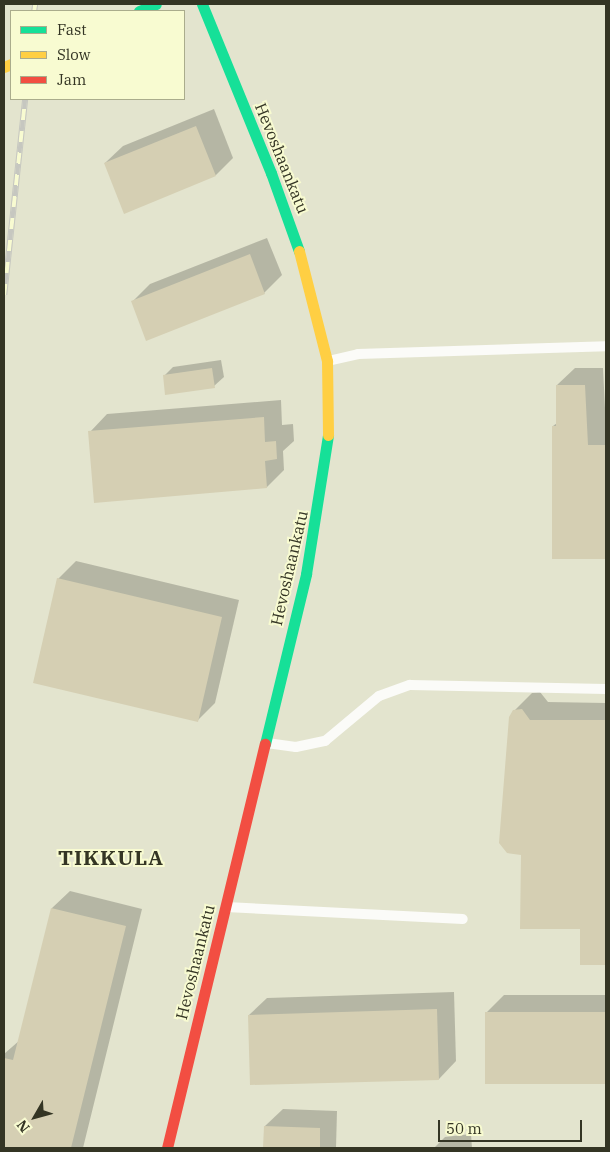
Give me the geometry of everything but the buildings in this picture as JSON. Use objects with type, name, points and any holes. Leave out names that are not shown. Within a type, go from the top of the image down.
[{"type":"main road","points":[[141,10],[156,4]]},
{"type":"main road","name":"Hevoshaankatu","points":[[167,1148],[322,495],[328,450],[327,361],[308,277],[293,232],[202,4]]},
{"type":"lane","points":[[327,361],[358,354],[606,346]]},
{"type":"lane","points":[[264,743],[296,748],[325,741],[379,696],[410,684],[606,689]]},
{"type":"lane","points":[[225,906],[463,919]]},
{"type":"railway","points":[[34,10],[35,4]]},
{"type":"railway","points":[[4,295],[25,100]]},
{"type":"traffic: fast","points":[[141,10],[156,4]]},
{"type":"traffic: fast","points":[[202,4],[271,173],[299,251]]},
{"type":"traffic: fast","points":[[265,744],[306,574],[328,435]]},
{"type":"traffic: slow","points":[[4,67],[10,64]]},
{"type":"traffic: slow","points":[[299,251],[327,361],[328,435]]},
{"type":"traffic: jam","points":[[167,1148],[265,744]]},
{"type":"district","name":"TIKKULA","points":[[111,857]]}]
